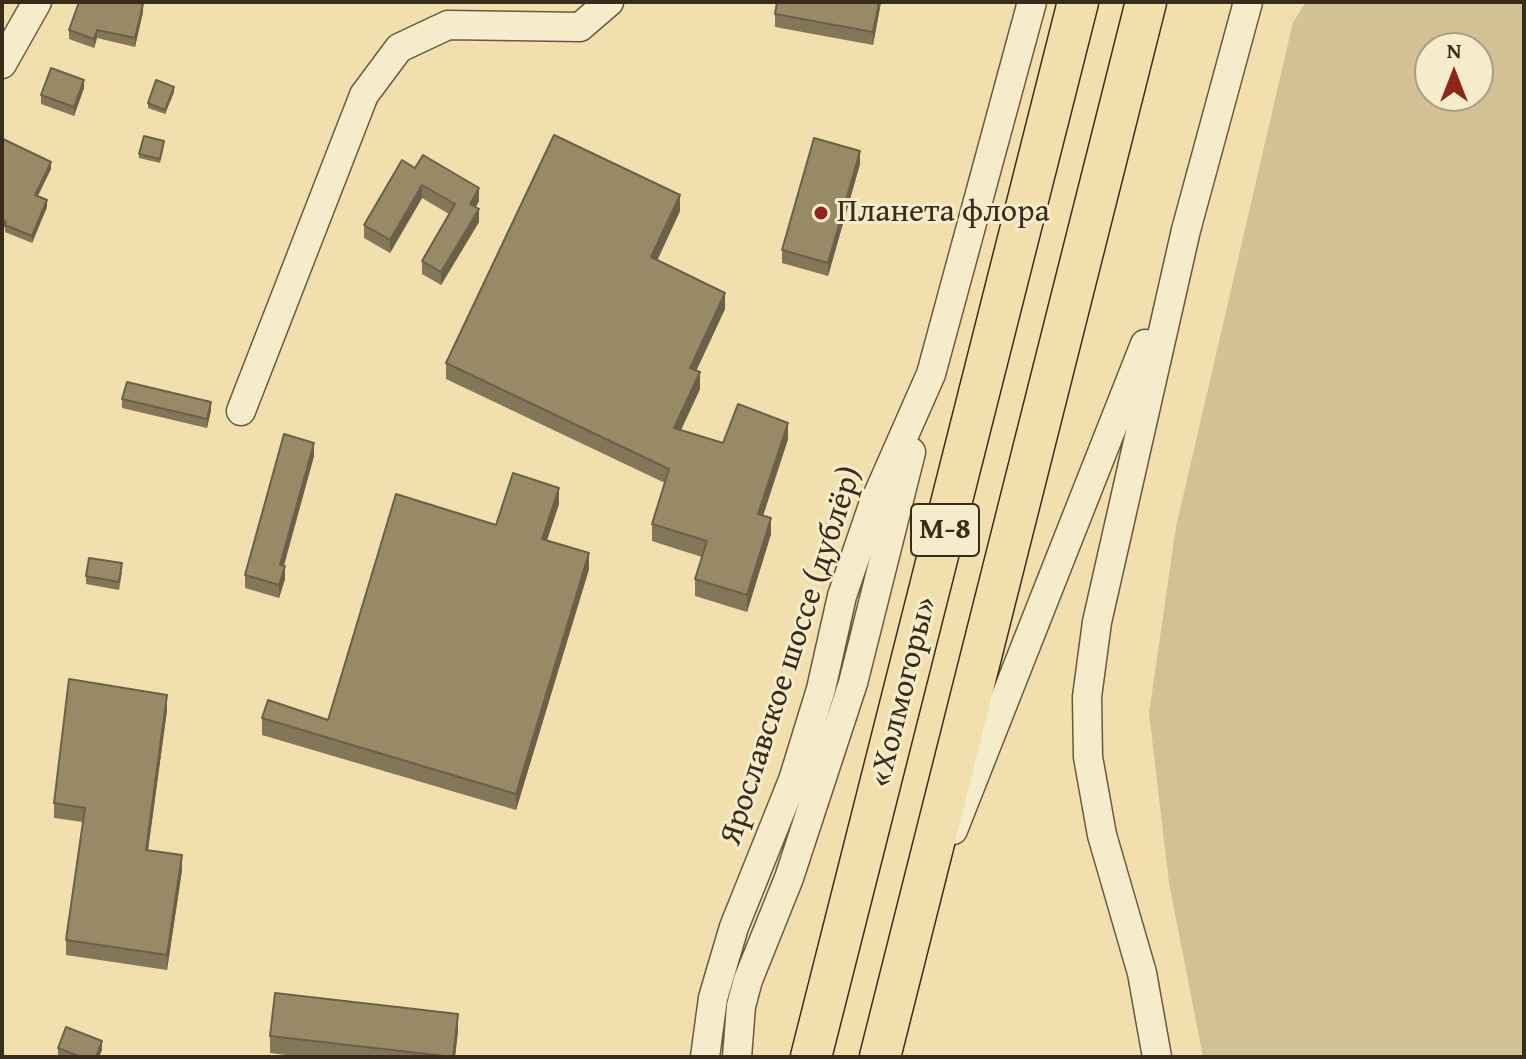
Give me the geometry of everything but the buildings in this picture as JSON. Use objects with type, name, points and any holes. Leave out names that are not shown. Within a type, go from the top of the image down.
[{"type":"highway","name":"«Холмогоры»","points":[[811,1057],[1078,2]]},
{"type":"highway","name":"«Холмогоры»","points":[[880,1057],[1146,2]]},
{"type":"street","points":[[2,64],[37,2]]},
{"type":"street","points":[[241,411],[364,95],[399,48],[448,25],[580,27],[609,2]]},
{"type":"street","name":"Ярославское шоссе (дублёр)","points":[[705,1057],[713,998],[734,927],[793,780],[821,689],[842,596],[872,508],[931,374],[1032,2]]},
{"type":"street","points":[[1157,1057],[1142,973],[1102,835],[1088,757],[1087,697],[1097,622],[1186,230],[1248,2]]},
{"type":"street","points":[[904,962],[1001,704],[1119,415],[1186,230]]},
{"type":"street","points":[[737,1057],[741,1006],[748,980],[789,878],[853,683],[931,374]]},
{"type":"shaded area","points":[[1306,2],[1524,2],[1524,1057],[1203,1057],[1169,883],[1149,713],[1176,527],[1293,22]]},
{"type":"place","name":"Планета флора","points":[[821,213]]}]
